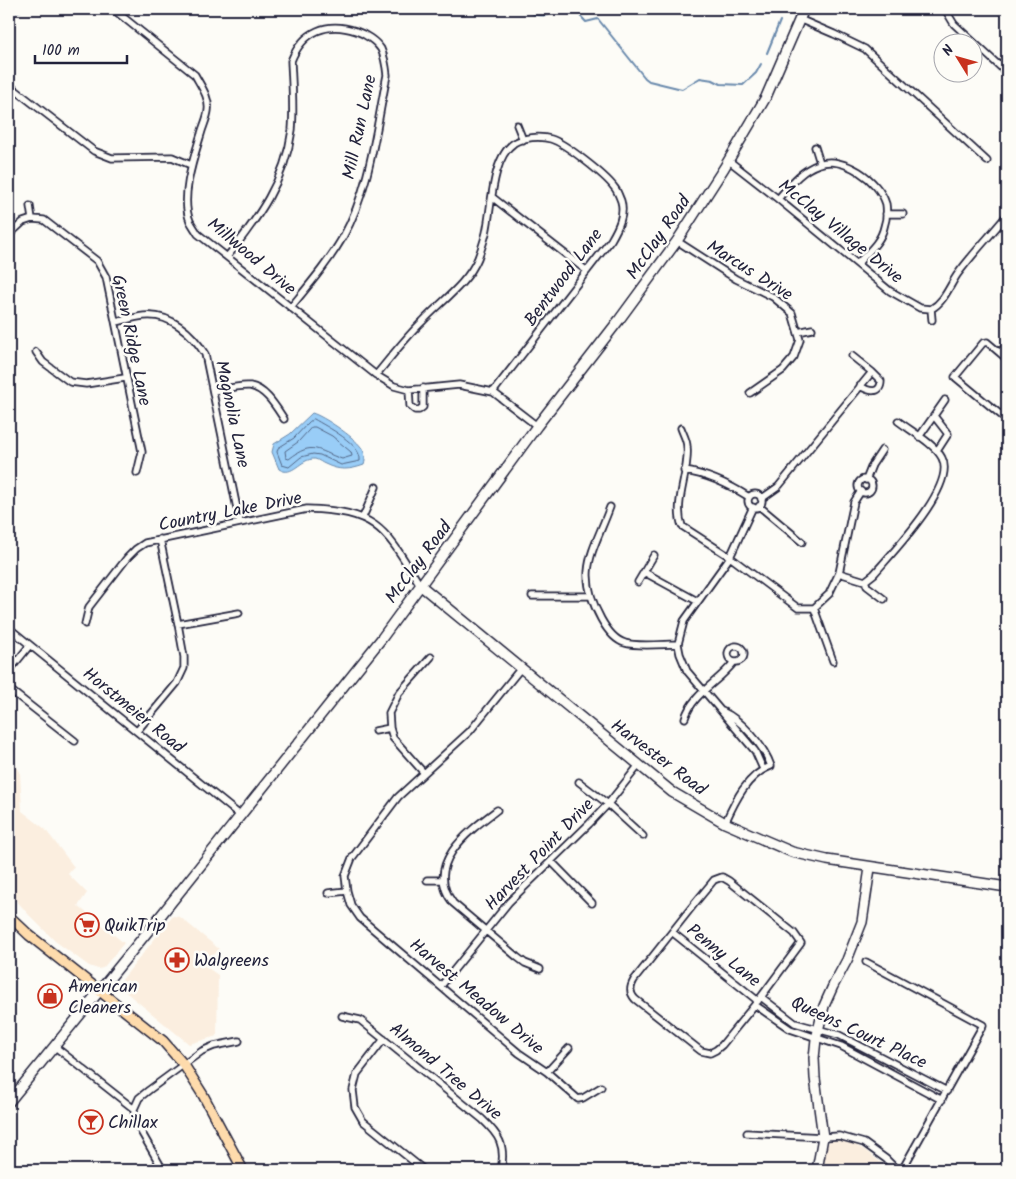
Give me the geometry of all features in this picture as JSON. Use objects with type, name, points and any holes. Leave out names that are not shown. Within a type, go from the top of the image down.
[{"type":"main road","name":"McClay Road","points":[[9,1102],[241,816],[382,638],[537,426],[677,241],[766,97],[804,9]]},
{"type":"main road","name":"Harvester Road","points":[[420,585],[672,792],[725,823],[792,852],[827,860],[870,868],[1007,887]]},
{"type":"main road","points":[[817,1170],[823,1137],[815,1078],[814,1058],[816,1039],[824,1006],[847,960],[862,922],[870,868]]},
{"type":"main road","points":[[9,916],[29,935],[163,1041],[184,1065],[203,1095],[243,1170]]},
{"type":"main road","points":[[1004,1170],[1007,1164]]},
{"type":"street","name":"Millwood Drive","points":[[113,9],[195,75],[207,100],[208,111],[191,165],[187,198],[187,211],[190,222],[198,234],[376,375],[394,386],[409,390],[459,385],[493,392],[537,426]]},
{"type":"street","points":[[944,9],[954,24],[1007,73]]},
{"type":"street","points":[[799,20],[865,49],[987,161]]},
{"type":"street","name":"Mill Run Lane","points":[[227,258],[270,199],[281,174],[292,129],[291,61],[294,52],[309,35],[324,28],[337,27],[364,34],[380,47],[386,61],[387,75],[366,175],[356,207],[343,236],[323,268],[291,307]]},
{"type":"street","points":[[1000,66],[1007,58]]},
{"type":"street","points":[[9,85],[94,151],[112,158],[172,157],[191,165]]},
{"type":"street","points":[[376,375],[422,322],[465,279],[477,260],[486,233],[501,160],[515,142],[523,140],[517,125]]},
{"type":"street","name":"Bentwood Lane","points":[[493,392],[611,240],[621,221],[621,202],[615,188],[588,164],[553,140],[542,137],[523,140]]},
{"type":"street","points":[[814,147],[820,163]]},
{"type":"street","name":"McClay Village Drive","points":[[728,160],[898,296],[920,308],[931,309]]},
{"type":"street","points":[[778,199],[805,170],[820,163],[835,162],[861,174],[871,182],[880,193],[886,205],[884,229],[880,239],[857,264]]},
{"type":"street","points":[[492,197],[587,271]]},
{"type":"street","points":[[9,235],[23,222],[32,219],[30,206]]},
{"type":"street","points":[[886,214],[903,214]]},
{"type":"street","points":[[932,320],[931,309],[942,300],[957,275],[1007,214]]},
{"type":"street","name":"Green Ridge Lane","points":[[32,219],[44,220],[97,261],[106,277],[116,322],[125,378],[142,452],[137,473]]},
{"type":"street","name":"Marcus Drive","points":[[677,241],[736,279],[774,297],[792,313],[798,332]]},
{"type":"street","name":"Magnolia Lane","points":[[116,322],[145,316],[159,316],[166,318],[196,338],[205,354],[214,391],[240,524]]},
{"type":"street","points":[[750,393],[783,370],[794,357],[800,340],[798,332],[812,329]]},
{"type":"street","points":[[1007,359],[987,342],[983,343],[955,377],[1007,420]]},
{"type":"street","points":[[1000,353],[1007,344]]},
{"type":"street","points":[[36,352],[42,362],[70,382],[86,384],[125,378]]},
{"type":"street","points":[[852,356],[881,382],[879,390],[874,392],[867,391],[860,386]]},
{"type":"street","points":[[763,769],[755,751],[726,718],[722,710],[692,678],[683,664],[678,644],[684,621],[730,557],[756,507],[761,503],[761,498],[778,487],[872,372]]},
{"type":"street","points":[[214,391],[249,386],[258,389],[275,404],[284,419]]},
{"type":"street","points":[[409,390],[410,406],[415,410],[419,410],[423,407],[423,388]]},
{"type":"street","points":[[919,437],[946,400]]},
{"type":"street","points":[[934,416],[948,434],[937,451]]},
{"type":"street","points":[[866,581],[874,574],[927,510],[939,489],[945,472],[943,460],[937,451],[898,421]]},
{"type":"street","points":[[681,428],[688,448],[680,504],[682,526],[730,557],[798,608],[814,608],[829,594],[839,573],[854,502],[861,491]]},
{"type":"street","points":[[866,480],[872,465],[882,450]]},
{"type":"street","points":[[684,470],[696,472],[723,483],[750,497],[756,495],[761,498]]},
{"type":"street","points":[[862,480],[871,483],[871,489],[865,493],[861,491],[859,483],[862,480]]},
{"type":"street","points":[[363,517],[376,487]]},
{"type":"street","points":[[750,497],[748,502],[802,542]]},
{"type":"street","points":[[610,507],[588,564],[587,574],[590,596],[604,624],[613,636],[622,642],[631,645],[678,644]]},
{"type":"street","name":"Country Lake Drive","points":[[84,624],[89,607],[127,558],[146,543],[307,509],[330,510],[363,517],[386,534],[396,546],[420,585]]},
{"type":"street","points":[[137,731],[180,678],[184,668],[178,624],[160,539]]},
{"type":"street","points":[[638,582],[654,555]]},
{"type":"street","points":[[644,572],[697,601]]},
{"type":"street","points":[[839,573],[866,581]]},
{"type":"street","points":[[866,581],[867,586],[884,599]]},
{"type":"street","points":[[532,596],[590,596]]},
{"type":"street","points":[[814,608],[833,661]]},
{"type":"street","points":[[178,624],[240,613]]},
{"type":"street","name":"Horstmeier Road","points":[[9,628],[241,816]]},
{"type":"street","points":[[9,671],[30,645]]},
{"type":"street","points":[[424,773],[396,744],[390,728],[388,712],[399,693],[431,657]]},
{"type":"street","points":[[685,718],[694,700],[730,668],[734,662]]},
{"type":"street","name":"Harvest Meadow Drive","points":[[522,668],[470,731],[398,797],[352,858],[345,876],[347,891],[351,905],[360,918],[519,1053],[546,1072],[578,1099],[601,1087]]},
{"type":"street","points":[[9,689],[75,741]]},
{"type":"street","points":[[722,710],[730,714],[760,745],[771,766],[763,769],[746,785],[725,823]]},
{"type":"street","points":[[375,731],[390,728]]},
{"type":"street","name":"Harvest Point Drive","points":[[441,986],[509,902],[608,804],[639,765]]},
{"type":"street","points":[[579,782],[608,804],[643,836]]},
{"type":"street","points":[[498,810],[476,827],[447,858],[443,880],[448,896],[453,903],[525,963],[540,969]]},
{"type":"street","points":[[552,861],[592,903]]},
{"type":"street","name":"Penny Lane","points":[[722,877],[730,881],[794,932],[801,943],[758,1001],[722,1045],[710,1053],[701,1051],[631,994],[632,984],[672,932],[714,880],[722,877]]},
{"type":"street","points":[[427,880],[443,880]]},
{"type":"street","points":[[328,893],[347,891]]},
{"type":"street","name":"Penny Lane","points":[[672,932],[758,1001]]},
{"type":"street","points":[[866,962],[983,1025],[902,1170]]},
{"type":"street","name":"Queens Court Place","points":[[758,1001],[795,1023],[839,1036],[947,1091]]},
{"type":"street","name":"Queens Court Place","points":[[758,1001],[780,1023],[816,1039],[841,1046],[942,1100]]},
{"type":"street","name":"Almond Tree Drive","points":[[342,1016],[360,1020],[482,1119],[496,1133],[502,1147],[501,1170]]},
{"type":"street","points":[[384,1039],[357,1074],[353,1090],[355,1107],[363,1121],[424,1170]]},
{"type":"street","points":[[163,1170],[134,1121],[134,1109],[139,1098],[207,1048],[239,1041]]},
{"type":"street","points":[[54,1046],[134,1109]]},
{"type":"street","points":[[546,1072],[569,1048]]},
{"type":"street","points":[[747,1134],[839,1136],[864,1143],[886,1159],[896,1170]]},
{"type":"shaded area","points":[[9,753],[20,773],[22,811],[45,829],[74,867],[68,874],[87,893],[78,906],[124,943],[103,968],[98,969],[89,966],[55,941],[9,892]]},
{"type":"shaded area","points":[[173,916],[180,917],[219,949],[205,966],[218,975],[217,1036],[189,1044],[122,989],[121,981]]},
{"type":"shaded area","points":[[831,1139],[852,1143],[866,1151],[890,1170],[823,1170],[827,1145]]},
{"type":"water","points":[[312,413],[330,422],[357,443],[364,453],[364,465],[340,469],[315,459],[305,461],[293,470],[284,471],[279,469],[272,452],[274,444],[290,434]]},
{"type":"waterway","points":[[9,11],[15,12],[25,9]]},
{"type":"waterway","points":[[526,9],[538,15],[547,15],[551,9]]},
{"type":"waterway","points":[[574,9],[586,22],[598,19],[649,81],[682,89],[700,78],[713,80],[721,84],[743,85],[756,73],[761,64]]},
{"type":"waterway","points":[[767,53],[780,21]]},
{"type":"place","name":"QuikTrip","points":[[87,925]]},
{"type":"place","name":"Walgreens","points":[[177,960]]},
{"type":"place","name":"American Cleaners","points":[[50,996]]},
{"type":"place","name":"Chillax","points":[[91,1122]]}]
